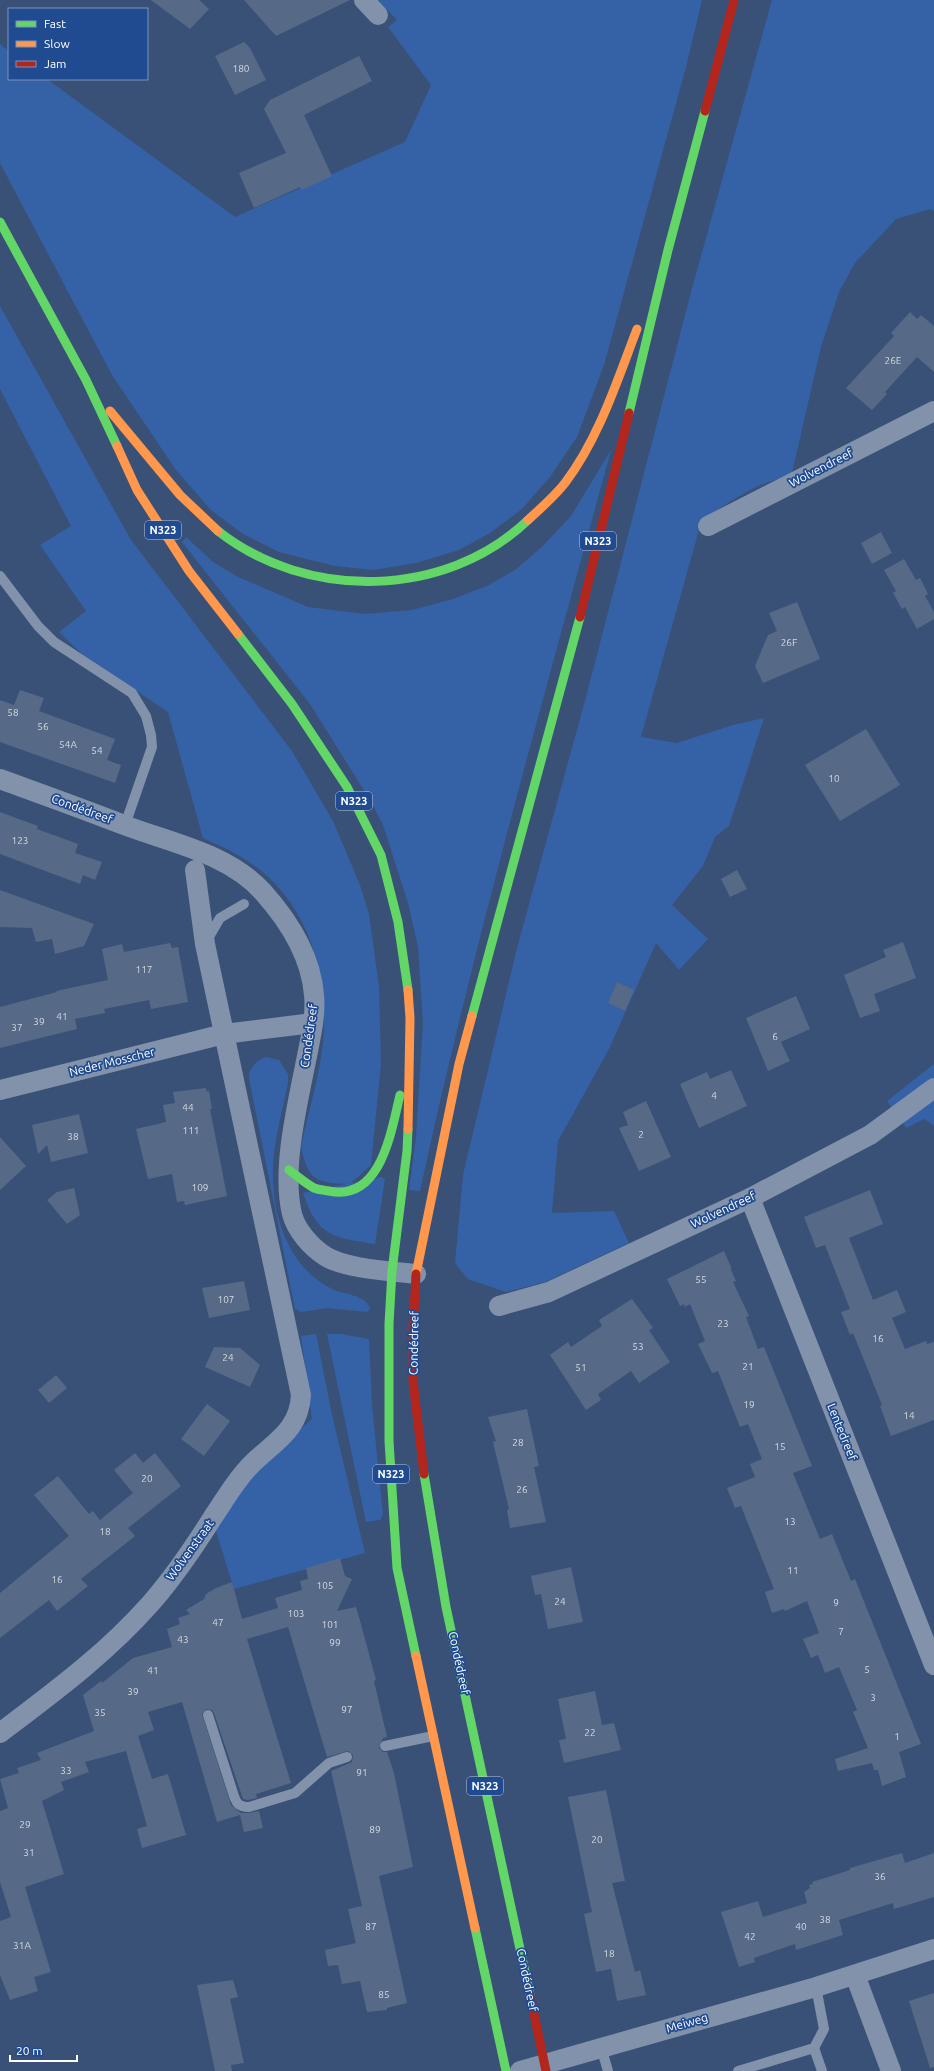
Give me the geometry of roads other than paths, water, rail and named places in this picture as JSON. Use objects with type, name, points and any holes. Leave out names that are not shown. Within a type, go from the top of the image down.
[{"type":"main road","points":[[0,222],[86,380],[155,469],[200,515],[228,539],[259,557],[290,569],[324,578],[356,583],[386,582],[426,575],[465,563],[499,545],[549,500],[568,479],[592,439],[609,402],[668,250],[734,0]]},
{"type":"main road","name":"N323","points":[[416,1274],[460,1064],[567,669],[668,250]]},
{"type":"main road","name":"N323","points":[[86,380],[137,490],[189,571],[292,704],[347,787],[381,855],[398,922],[407,973],[410,1018],[410,1074],[407,1151],[392,1271]]},
{"type":"main road","points":[[288,1170],[315,1188],[331,1192],[354,1191],[364,1185],[373,1175],[381,1162],[401,1092],[410,1074]]},
{"type":"main road","name":"Condédreef","points":[[392,1271],[389,1324],[389,1440],[397,1568],[432,1736],[506,2071]]},
{"type":"main road","name":"Condédreef","points":[[416,1274],[413,1329],[413,1381],[427,1501],[446,1607],[546,2067]]},
{"type":"street","points":[[364,0],[378,15]]},
{"type":"street","name":"Wolvendreef","points":[[708,526],[934,411]]},
{"type":"street","name":"Condédreef","points":[[0,779],[125,825],[168,839],[222,863],[243,874],[261,890],[280,912],[296,938],[308,965],[314,994],[313,1023],[295,1121],[288,1170],[292,1215],[306,1240],[326,1257],[356,1266],[416,1274]]},
{"type":"street","points":[[196,870],[205,944],[224,1034]]},
{"type":"street","name":"Neder Mosscher","points":[[0,1090],[224,1034],[313,1023]]},
{"type":"street","name":"Wolvenstraat","points":[[0,1733],[84,1670],[117,1639],[152,1602],[248,1468],[293,1426],[301,1410],[301,1396],[224,1034]]},
{"type":"street","name":"Wolvendreef","points":[[499,1306],[549,1292],[750,1198],[870,1135],[934,1088]]},
{"type":"street","name":"Lentedreef","points":[[750,1198],[934,1665]]},
{"type":"street","name":"Meiweg","points":[[520,2071],[546,2067],[601,2047],[816,1987],[934,1949]]},
{"type":"street","points":[[855,1975],[891,2071]]},
{"type":"lane","points":[[0,576],[38,626],[54,642],[132,693],[146,716],[151,735],[152,747],[125,825]]},
{"type":"lane","points":[[205,944],[220,918],[244,904]]},
{"type":"lane","points":[[208,1715],[236,1803],[241,1807],[249,1807],[295,1793],[329,1763],[347,1757]]},
{"type":"lane","points":[[385,1746],[432,1736]]},
{"type":"lane","points":[[738,2071],[814,2048],[824,2029],[816,1987]]},
{"type":"lane","points":[[601,2047],[608,2071]]},
{"type":"lane","points":[[814,2048],[822,2071]]}]
